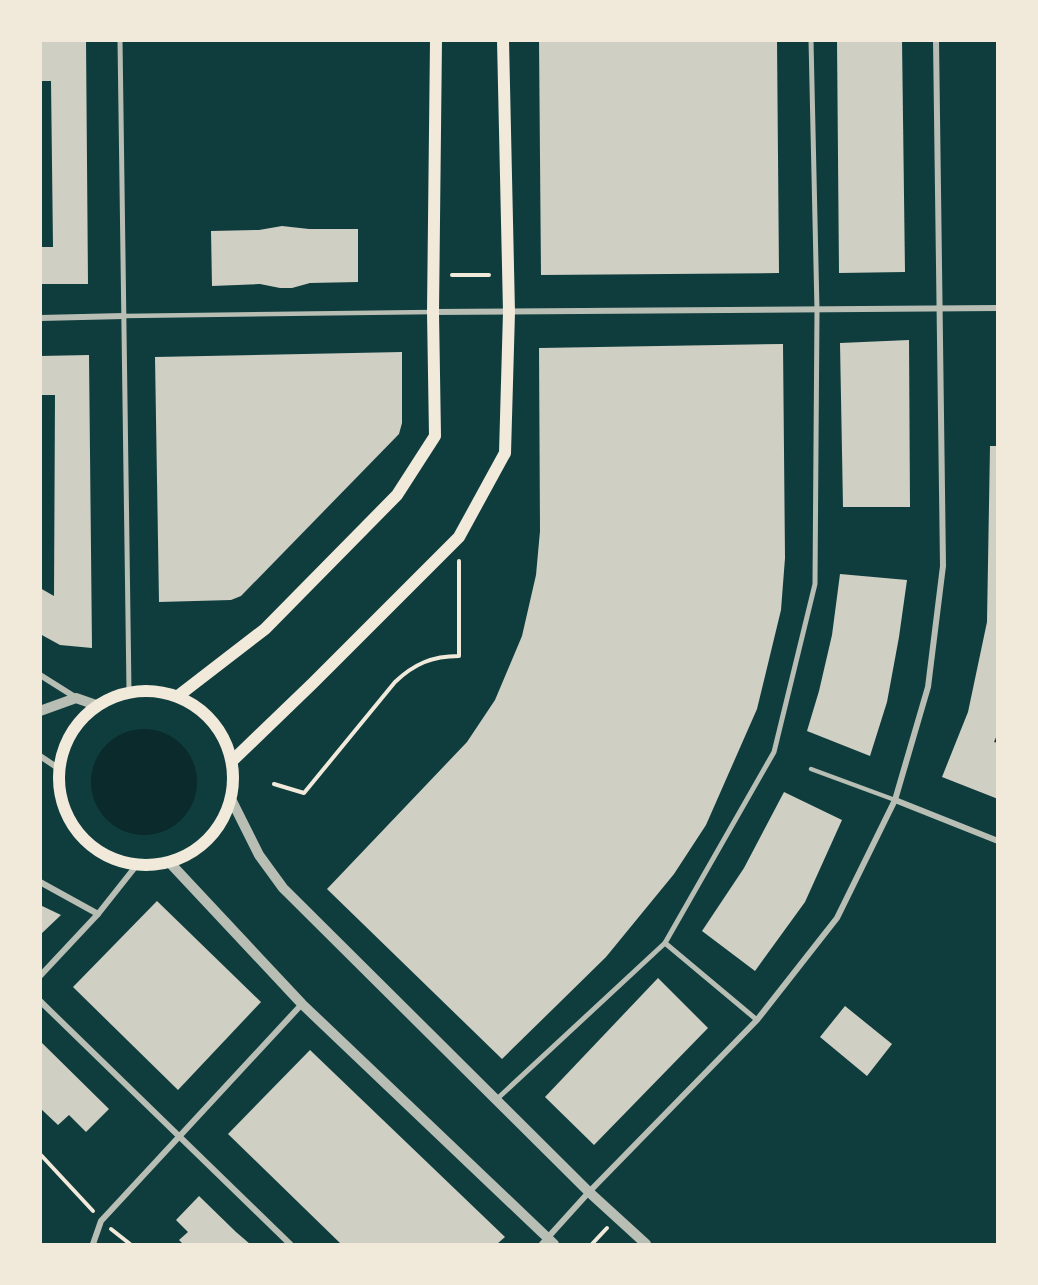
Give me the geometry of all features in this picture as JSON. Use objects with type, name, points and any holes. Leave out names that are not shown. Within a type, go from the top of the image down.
[{"type":"main road","points":[[178,696],[265,629],[397,495],[435,436],[433,312],[436,40]]},
{"type":"main road","points":[[232,761],[459,537],[505,453],[509,312],[503,40]]},
{"type":"main road","points":[[157,691],[178,696],[214,722],[232,761],[234,778],[231,799],[217,831],[198,849],[170,863],[136,866],[105,856],[79,836],[61,802],[58,768],[68,737],[96,705],[129,692],[157,691]]},
{"type":"street","points":[[120,40],[129,692]]},
{"type":"street","points":[[497,1099],[665,943],[774,752],[815,584],[817,310],[811,40]]},
{"type":"street","points":[[170,863],[302,1004],[548,1243],[589,1192],[757,1020],[837,918],[896,800],[928,687],[942,566],[941,309],[936,40]]},
{"type":"street","points":[[433,312],[998,308]]},
{"type":"street","points":[[40,318],[124,316]]},
{"type":"street","points":[[40,675],[76,698],[96,705]]},
{"type":"street","points":[[40,711],[76,698]]},
{"type":"street","points":[[40,756],[58,768]]},
{"type":"street","points":[[231,799],[253,845],[283,888],[589,1192],[646,1245]]},
{"type":"street","points":[[896,800],[998,841]]},
{"type":"street","points":[[40,976],[98,914],[136,866]]},
{"type":"street","points":[[40,882],[98,914]]},
{"type":"street","points":[[665,943],[757,1020]]},
{"type":"street","points":[[40,1001],[290,1245]]},
{"type":"street","points":[[93,1245],[101,1221],[302,1004]]},
{"type":"lane","points":[[124,316],[433,312]]},
{"type":"lane","points":[[811,769],[896,800]]},
{"type":"path","points":[[452,276],[489,275]]},
{"type":"path","points":[[274,784],[304,793],[405,672],[420,662],[433,658],[459,656],[459,537]]},
{"type":"path","points":[[40,1154],[101,1221],[130,1245]]},
{"type":"path","points":[[592,1245],[612,1223]]},
{"type":"water","points":[[144,729],[164,733],[181,745],[193,762],[197,782],[193,802],[181,819],[164,831],[144,835],[124,831],[107,819],[95,802],[91,782],[95,762],[107,745],[124,733]]},
{"type":"building","points":[[40,40],[86,40],[88,284],[40,284],[40,247],[53,247],[51,81],[40,81]]},
{"type":"building","points":[[539,40],[777,40],[779,273],[541,275]]},
{"type":"building","points":[[837,40],[902,40],[905,272],[839,273]]},
{"type":"building","points":[[282,226],[309,229],[358,229],[358,282],[310,283],[292,288],[260,284],[212,286],[211,231],[259,230]]},
{"type":"building","points":[[909,340],[910,507],[843,507],[840,343]]},
{"type":"building","points":[[783,344],[785,558],[781,610],[757,709],[706,825],[674,874],[606,957],[502,1059],[327,889],[467,742],[495,700],[522,636],[536,575],[540,531],[539,348]]},
{"type":"building","points":[[402,352],[402,423],[399,434],[241,596],[231,600],[159,602],[155,357]]},
{"type":"building","points":[[89,355],[92,648],[60,645],[40,634],[40,588],[54,596],[55,395],[40,395],[40,356]]},
{"type":"building","points":[[990,446],[998,446],[998,733],[994,742],[998,743],[998,799],[942,777],[968,712],[987,622]]},
{"type":"building","points":[[840,574],[907,580],[887,702],[870,756],[807,731],[832,635]]},
{"type":"building","points":[[784,792],[842,820],[805,902],[755,971],[702,931],[744,868]]},
{"type":"building","points":[[157,901],[261,1002],[178,1090],[73,987]]},
{"type":"building","points":[[40,905],[61,915],[40,935]]},
{"type":"building","points":[[658,978],[708,1028],[594,1145],[545,1097]]},
{"type":"building","points":[[845,1006],[892,1044],[867,1076],[820,1037]]},
{"type":"building","points":[[40,1041],[109,1109],[86,1132],[69,1115],[58,1125],[40,1108]]},
{"type":"building","points":[[310,1050],[505,1237],[497,1244],[341,1244],[228,1134]]},
{"type":"building","points":[[199,1196],[250,1244],[183,1244],[179,1240],[188,1232],[176,1220]]}]
